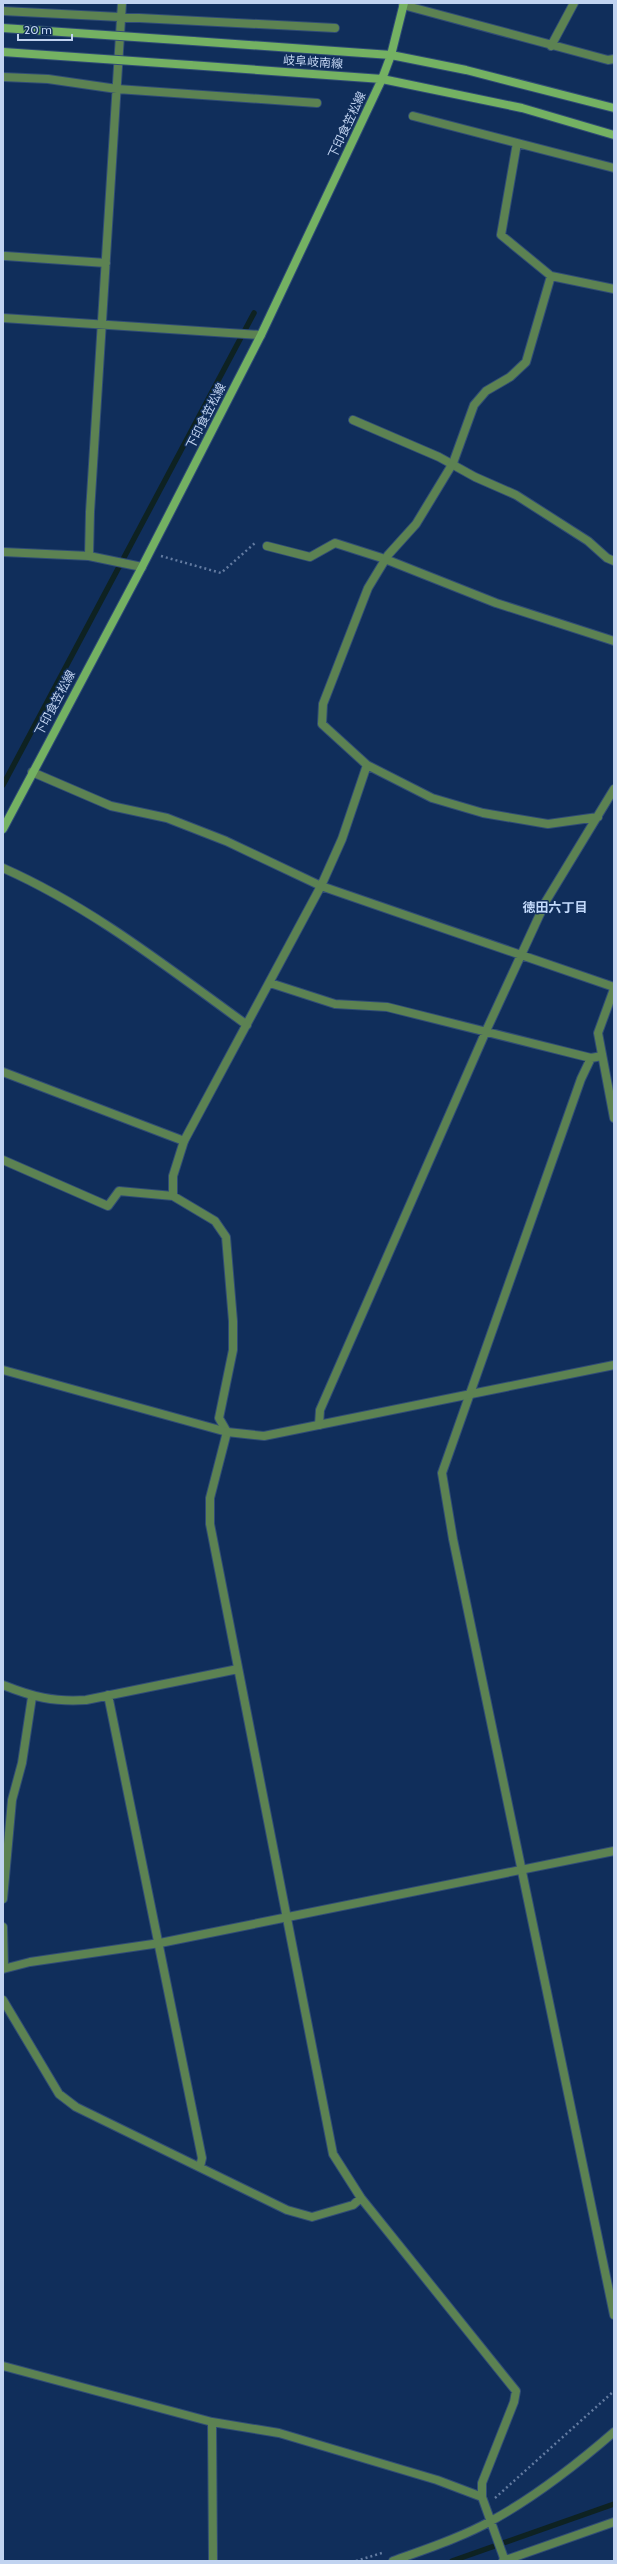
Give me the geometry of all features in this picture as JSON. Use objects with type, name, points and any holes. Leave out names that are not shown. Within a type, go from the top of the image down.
[{"type":"main road","name":"下印食笠松線","points":[[3,829],[139,566],[149,553],[382,79],[391,55],[404,4]]},
{"type":"main road","name":"岐阜岐南線","points":[[3,28],[391,55],[466,70],[614,108]]},
{"type":"main road","name":"岐阜岐南線","points":[[3,52],[382,79],[522,108],[614,135]]},
{"type":"street","points":[[89,556],[90,512],[122,3]]},
{"type":"street","points":[[550,46],[574,3]]},
{"type":"street","points":[[404,4],[550,46],[608,60],[614,59]]},
{"type":"street","points":[[3,11],[334,28]]},
{"type":"street","points":[[3,77],[48,79],[117,89],[317,102]]},
{"type":"street","points":[[413,116],[614,168]]},
{"type":"street","points":[[517,142],[501,236],[551,276],[614,290]]},
{"type":"street","points":[[5,256],[106,263]]},
{"type":"street","points":[[551,276],[526,362],[510,377],[486,391],[474,405],[453,463],[416,524],[385,559],[368,588],[323,704],[322,724],[367,764],[432,798],[483,813],[548,824],[598,817]]},
{"type":"street","points":[[3,318],[256,335]]},
{"type":"street","points":[[353,420],[453,463],[475,477],[516,494],[588,541],[607,558],[614,561]]},
{"type":"street","points":[[267,546],[310,557],[335,543],[385,559],[496,603],[614,641]]},
{"type":"street","points":[[3,552],[89,556],[139,566]]},
{"type":"street","points":[[172,1196],[173,1176],[184,1141],[321,886],[342,839],[367,764]]},
{"type":"street","points":[[32,772],[111,806],[168,818],[226,841],[321,886],[614,988],[598,1033],[614,1118]]},
{"type":"street","points":[[319,1425],[320,1410],[486,1031],[546,901],[598,817],[610,804],[614,789]]},
{"type":"street","points":[[3,868],[45,886],[101,919],[247,1025]]},
{"type":"street","points":[[270,983],[335,1004],[388,1007],[591,1058],[602,1056]]},
{"type":"street","points":[[591,1058],[581,1079],[442,1473],[453,1539],[614,2315]]},
{"type":"street","points":[[3,1072],[184,1141]]},
{"type":"street","points":[[3,1160],[108,1206],[119,1191],[172,1196],[215,1222],[226,1237],[233,1321],[233,1350],[219,1418],[227,1432],[210,1498],[210,1524],[333,2154],[361,2198],[516,2391],[514,2402],[482,2483],[482,2497],[492,2521],[504,2561],[614,2522]]},
{"type":"street","points":[[3,1370],[227,1432],[264,1436],[614,1365]]},
{"type":"street","points":[[3,1685],[32,1697],[62,1702],[108,1696],[238,1669]]},
{"type":"street","points":[[108,1696],[160,1943],[202,2158],[200,2167]]},
{"type":"street","points":[[3,1899],[12,1800],[22,1763],[32,1697]]},
{"type":"street","points":[[3,1927],[4,1969],[30,1962],[160,1943],[614,1852]]},
{"type":"street","points":[[3,2000],[59,2094],[76,2107],[287,2210],[312,2217],[353,2205],[361,2198]]},
{"type":"street","points":[[3,2366],[212,2422],[279,2433],[437,2480],[482,2497]]},
{"type":"street","points":[[212,2422],[213,2561]]},
{"type":"street","points":[[393,2561],[441,2544],[492,2521],[584,2459],[614,2432]]},
{"type":"path","points":[[149,553],[221,573],[254,542],[267,546]]},
{"type":"waterway","points":[[3,785],[254,313]]},
{"type":"waterway","points":[[452,2561],[614,2504]]},
{"type":"district","name":"徳田六丁目","points":[[555,907]]}]
